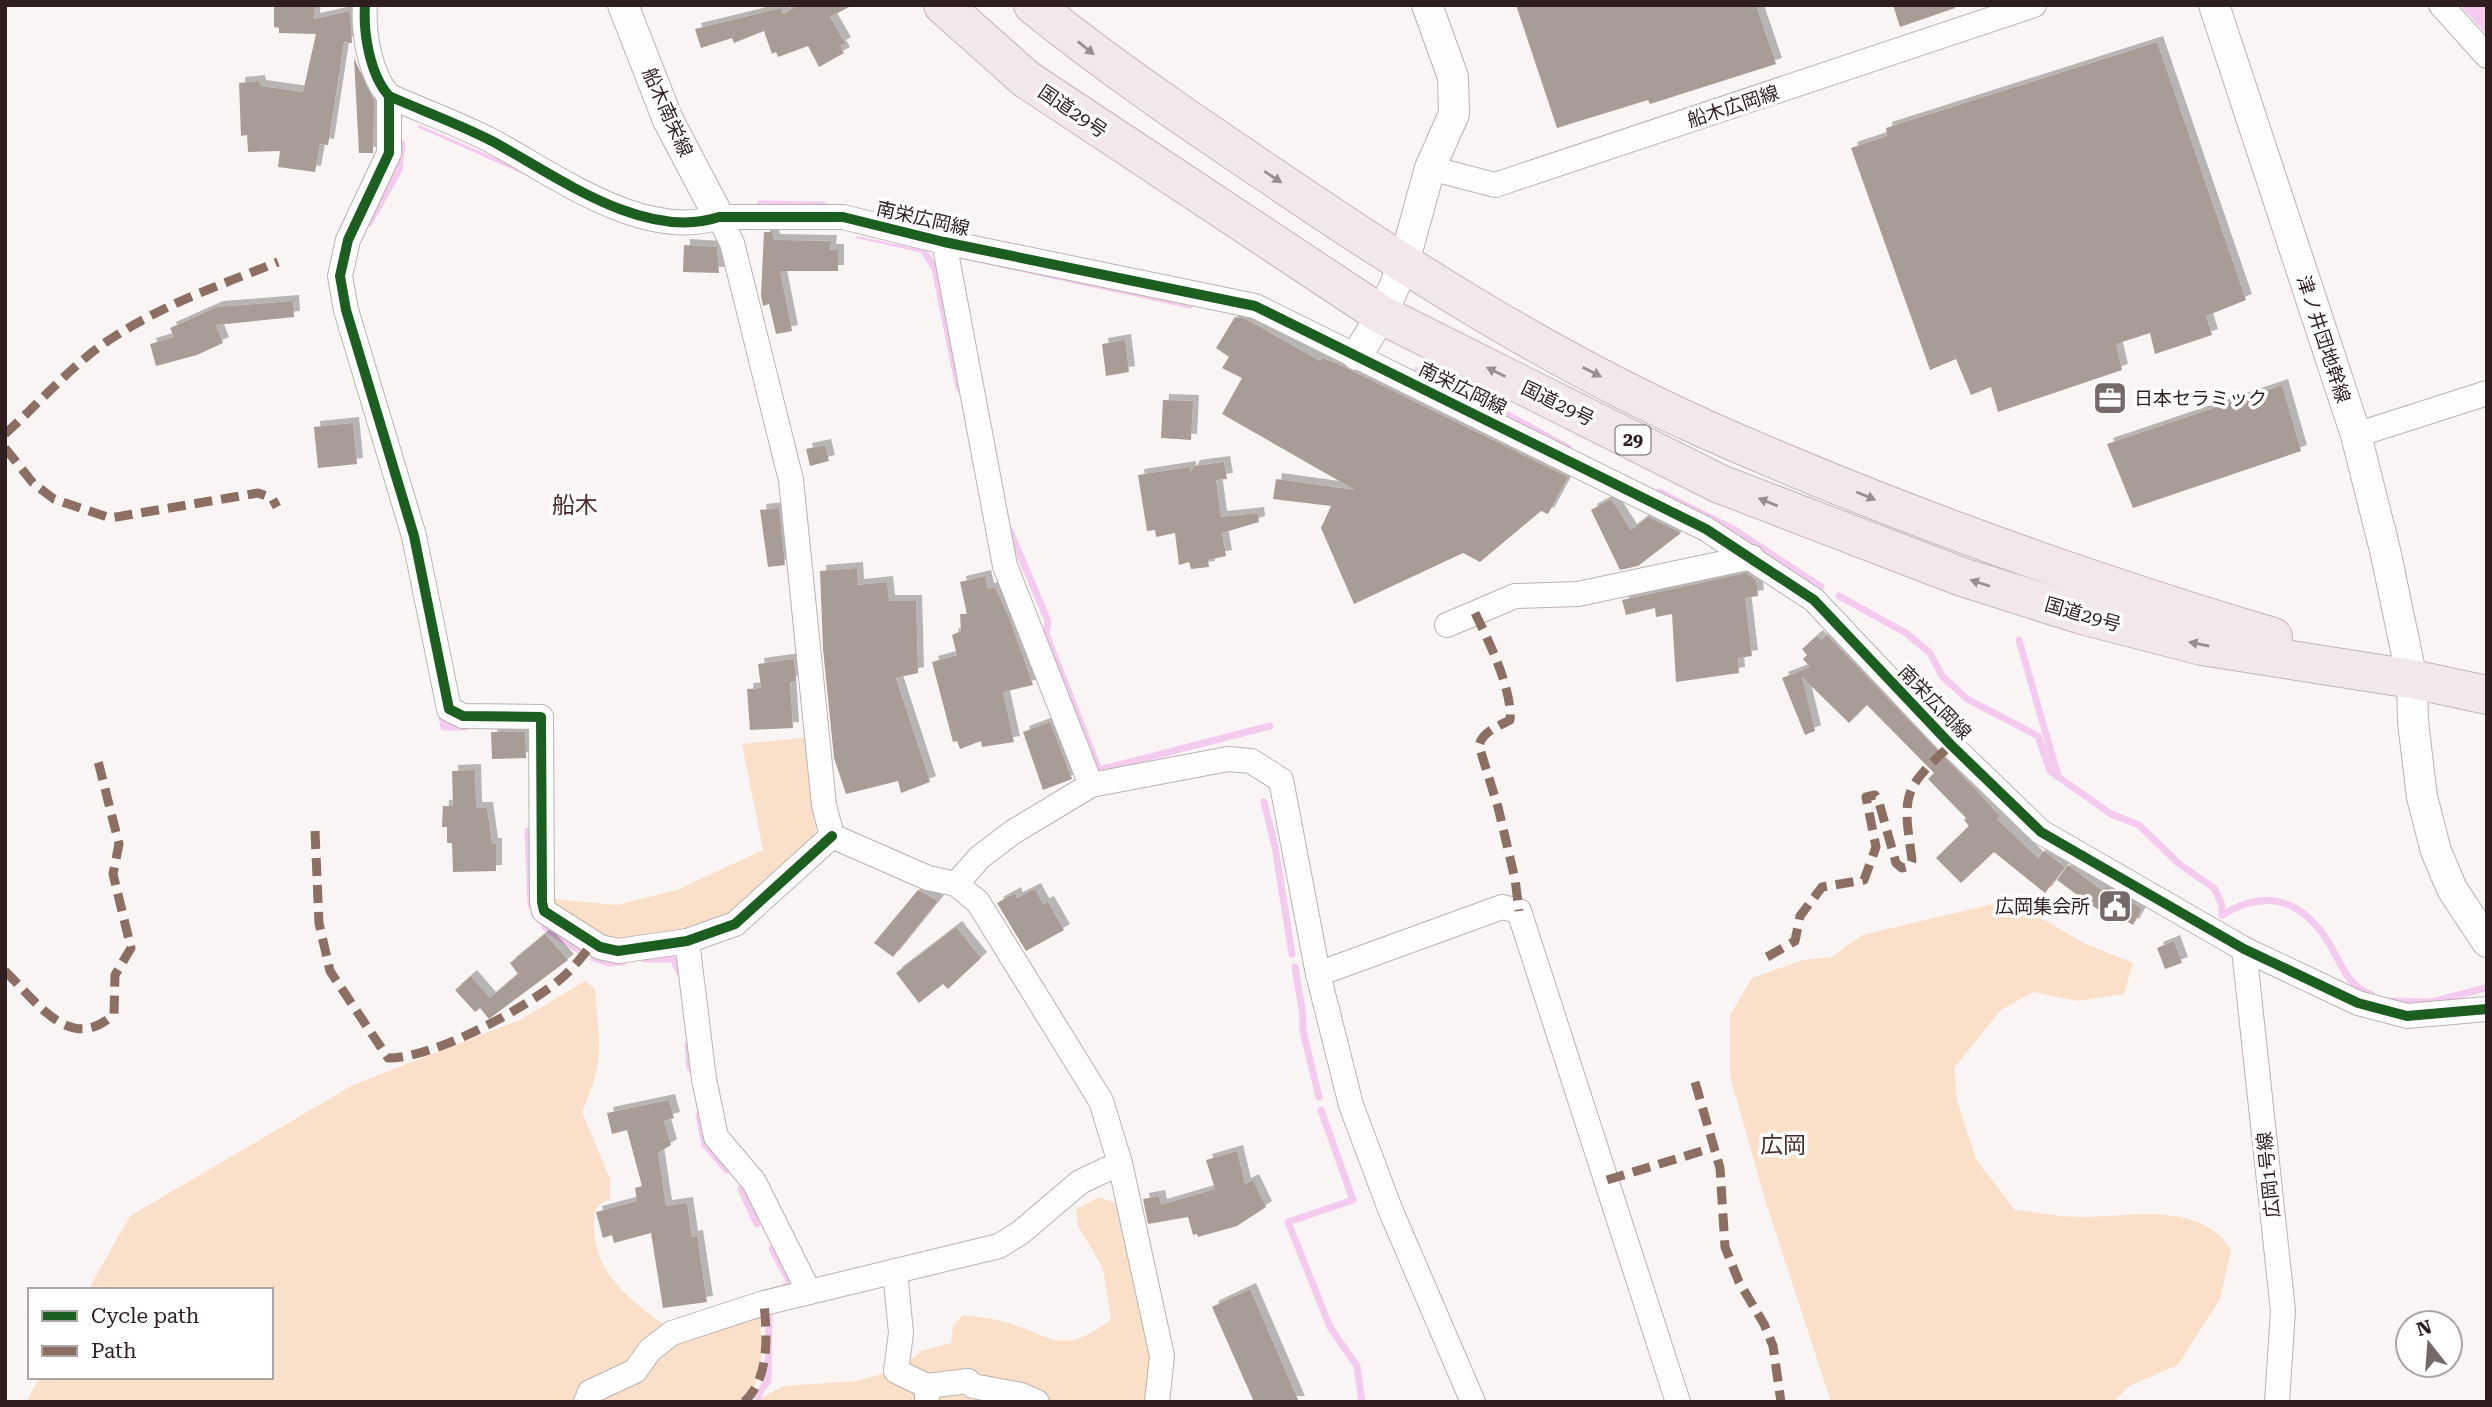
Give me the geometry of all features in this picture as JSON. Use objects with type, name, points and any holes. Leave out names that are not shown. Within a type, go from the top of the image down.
[{"type":"highway","name":"国道29号","points":[[943,5],[1026,79],[1382,315],[1720,484],[1962,577],[2082,615],[2202,646],[2412,679],[2487,695]]},
{"type":"highway","name":"国道29号","points":[[1033,5],[1104,62],[1403,266],[1530,340],[1702,428],[2020,557],[2412,679]]},
{"type":"street","points":[[365,5],[363,25],[379,86],[389,96],[389,153],[348,240],[340,276],[346,310],[415,536],[449,709],[463,716],[541,717],[544,911],[600,947],[618,951],[687,941],[735,924],[832,836]]},
{"type":"street","name":"船木南栄線","points":[[623,5],[668,120],[719,217]]},
{"type":"street","points":[[1357,355],[1382,315],[1403,266],[1430,168],[1454,114],[1453,77],[1427,5]]},
{"type":"street","name":"船木広岡線","points":[[1430,168],[1495,185],[2034,5]]},
{"type":"street","name":"津ノ井団地幹線","points":[[2214,5],[2356,435],[2385,550],[2412,679],[2413,722],[2422,797],[2436,850],[2452,889],[2487,942]]},
{"type":"street","points":[[2441,5],[2487,56]]},
{"type":"street","name":"南栄広岡線","points":[[389,96],[489,140],[590,197],[664,222],[702,222],[719,217],[843,217],[944,243],[1255,306],[1706,529],[1752,557],[1814,600],[1951,744],[2041,832],[2244,949],[2358,1003],[2407,1016],[2487,1009]]},
{"type":"street","points":[[719,217],[732,243],[791,480],[824,805],[832,836]]},
{"type":"street","points":[[944,243],[1005,566],[1091,785]]},
{"type":"street","points":[[2356,435],[2487,393]]},
{"type":"street","points":[[1447,625],[1515,596],[1578,593],[1752,557]]},
{"type":"street","points":[[956,884],[980,857],[1013,832],[1091,785],[1228,759],[1251,761],[1282,780],[1318,974],[1351,1105],[1390,1209],[1473,1402]]},
{"type":"street","points":[[832,836],[928,877],[956,884],[978,902],[1101,1101],[1120,1163],[1162,1356],[1157,1402]]},
{"type":"street","points":[[1318,974],[1502,907],[1519,911],[1678,1402]]},
{"type":"street","points":[[687,941],[713,1129],[716,1137],[754,1182],[809,1292]]},
{"type":"street","name":"広岡1号線","points":[[2244,949],[2283,1311],[2277,1402]]},
{"type":"street","points":[[586,1402],[590,1392],[635,1371],[650,1350],[672,1333],[764,1303],[999,1246],[1020,1233],[1080,1182],[1120,1163]]},
{"type":"street","points":[[895,1271],[901,1333],[896,1371],[927,1394],[961,1379],[1006,1397],[1037,1402]]},
{"type":"shaded area","points":[[2460,5],[2484,5],[2487,9],[2487,35]]},
{"type":"shaded area","points":[[419,125],[526,171],[679,230],[679,234],[642,227],[417,127]]},
{"type":"shaded area","points":[[857,236],[924,250],[923,253],[856,238]]},
{"type":"shaded area","points":[[963,256],[1192,306],[1192,309],[962,259]]},
{"type":"shaded area","points":[[1415,367],[1506,410],[1572,446],[1570,453],[1413,373]]},
{"type":"shaded area","points":[[808,737],[816,828],[813,844],[794,865],[714,924],[611,945],[546,898],[617,905],[677,890],[763,850],[742,744]]},
{"type":"shaded area","points":[[2010,900],[2084,943],[2133,963],[2124,994],[2078,1001],[2033,992],[2001,1010],[1954,1068],[1957,1100],[1976,1159],[2015,1210],[2072,1217],[2163,1215],[2202,1224],[2218,1234],[2231,1250],[2220,1299],[2178,1365],[2129,1386],[2114,1402],[1831,1402],[1766,1203],[1730,1076],[1730,1015],[1752,978],[1803,960],[1832,957],[1862,935]]},
{"type":"shaded area","points":[[585,981],[595,989],[598,1064],[582,1112],[610,1179],[610,1199],[601,1204],[595,1213],[596,1246],[610,1275],[620,1288],[672,1331],[583,1402],[26,1402],[39,1379],[273,1379],[273,1288],[89,1288],[130,1216],[353,1085],[522,1019]]},
{"type":"shaded area","points":[[1099,1197],[1115,1203],[1150,1330],[1153,1402],[1056,1401],[992,1395],[930,1381],[900,1369],[921,1351],[951,1343],[953,1326],[963,1315],[996,1320],[1045,1337],[1067,1341],[1093,1332],[1111,1320],[1103,1268],[1078,1226],[1076,1209]]},
{"type":"shaded area","points":[[760,1309],[760,1372],[756,1383],[740,1402],[590,1402],[653,1353]]},
{"type":"shaded area","points":[[892,1371],[922,1387],[916,1402],[755,1402],[783,1386],[858,1381]]},
{"type":"shaded area","points":[[949,1386],[1003,1402],[932,1402]]},
{"type":"building","points":[[274,5],[315,5],[314,19],[350,11],[352,43],[344,42],[328,145],[320,144],[315,172],[278,167],[280,151],[248,152],[247,135],[241,136],[239,83],[259,81],[260,86],[303,92],[316,34],[279,33],[279,28],[274,27]]},
{"type":"building","points":[[799,5],[853,5],[830,17],[845,43],[840,46],[844,53],[819,67],[808,46],[778,57],[776,52],[772,54],[764,31],[734,43],[732,38],[701,48],[695,29],[781,8],[783,14]]},
{"type":"building","points":[[1516,5],[1756,5],[1776,64],[1650,104],[1648,100],[1557,128]]},
{"type":"building","points":[[1893,5],[1955,5],[1955,8],[1900,27]]},
{"type":"building","points":[[2157,42],[2246,300],[2206,316],[2212,335],[2155,354],[2150,333],[2116,344],[2122,370],[1998,412],[1991,387],[1971,395],[1956,359],[1930,370],[1851,148],[1887,136],[1886,128]]},
{"type":"building","points":[[354,58],[374,101],[373,153],[359,153]]},
{"type":"building","points":[[764,232],[772,232],[774,240],[831,241],[830,250],[838,250],[838,271],[780,271],[792,331],[776,334],[769,304],[763,306],[761,295]]},
{"type":"building","points":[[684,245],[717,247],[719,273],[683,272]]},
{"type":"building","points":[[293,301],[294,317],[216,325],[223,343],[197,355],[156,366],[150,344],[174,337],[170,328],[217,307]]},
{"type":"building","points":[[1235,317],[1246,319],[1320,361],[1322,358],[1336,363],[1568,477],[1548,514],[1541,511],[1480,562],[1463,553],[1354,604],[1321,528],[1331,506],[1273,499],[1276,479],[1355,490],[1222,414],[1242,378],[1222,368],[1229,357],[1216,348]]},
{"type":"building","points":[[1125,340],[1129,372],[1106,376],[1102,344]]},
{"type":"building","points":[[2282,385],[2301,451],[2133,508],[2107,444]]},
{"type":"building","points":[[1163,400],[1193,401],[1191,440],[1161,438]]},
{"type":"building","points":[[353,423],[357,464],[318,468],[314,427]]},
{"type":"building","points":[[825,445],[829,461],[810,466],[806,449]]},
{"type":"building","points":[[1224,462],[1227,479],[1216,480],[1221,517],[1258,513],[1259,522],[1222,533],[1226,556],[1208,560],[1209,567],[1191,569],[1189,562],[1179,565],[1175,533],[1156,537],[1155,530],[1147,531],[1138,475],[1190,467],[1190,473],[1194,466]]},
{"type":"building","points":[[1611,499],[1631,530],[1648,517],[1681,533],[1638,566],[1620,570],[1591,510]]},
{"type":"building","points":[[779,508],[785,565],[768,567],[760,510]]},
{"type":"building","points":[[857,568],[858,585],[887,582],[889,601],[916,601],[918,673],[896,678],[930,782],[901,793],[898,781],[846,794],[834,758],[823,649],[820,571]]},
{"type":"building","points":[[1746,573],[1756,580],[1758,596],[1745,598],[1752,656],[1738,658],[1739,673],[1676,682],[1672,614],[1656,617],[1655,608],[1626,615],[1622,600]]},
{"type":"building","points":[[985,576],[988,589],[995,587],[1010,620],[1033,685],[1003,692],[1014,742],[982,747],[981,741],[960,749],[957,741],[953,742],[932,662],[957,655],[952,635],[961,631],[960,614],[967,614],[960,582]]},
{"type":"building","points":[[1827,635],[1977,791],[2000,816],[1997,819],[2038,858],[2044,851],[2065,867],[2045,893],[1994,852],[1961,883],[1936,858],[1969,826],[1964,820],[1966,818],[1928,779],[1934,773],[1867,705],[1849,723],[1802,677],[1815,731],[1805,735],[1782,678],[1810,667],[1803,659],[1807,655],[1802,649],[1817,636],[1821,640]]},
{"type":"building","points":[[794,659],[796,681],[790,682],[793,728],[750,730],[747,689],[761,688],[758,664]]},
{"type":"building","points":[[1050,722],[1072,779],[1043,790],[1023,732]]},
{"type":"building","points":[[491,732],[525,732],[526,758],[492,759]]},
{"type":"building","points":[[475,770],[476,808],[487,808],[492,844],[496,844],[496,871],[453,872],[452,843],[447,843],[447,827],[442,827],[443,806],[453,806],[452,771]]},
{"type":"building","points":[[2068,865],[2103,891],[2106,886],[2142,909],[2133,925],[2123,919],[2121,923],[2057,880]]},
{"type":"building","points":[[1035,889],[1043,904],[1048,902],[1064,930],[1026,951],[997,903],[1015,893],[1017,898]]},
{"type":"building","points":[[918,890],[938,901],[893,957],[874,943]]},
{"type":"building","points":[[956,927],[981,958],[948,989],[943,984],[919,1003],[896,973]]},
{"type":"building","points":[[545,934],[568,960],[489,1019],[480,1008],[475,1012],[455,990],[471,976],[490,998],[518,974],[510,963]]},
{"type":"building","points":[[2174,941],[2182,963],[2165,969],[2157,948]]},
{"type":"building","points":[[669,1100],[674,1118],[664,1121],[671,1145],[658,1153],[666,1206],[687,1203],[692,1237],[697,1236],[707,1302],[663,1308],[651,1233],[614,1243],[612,1235],[603,1238],[596,1212],[637,1201],[635,1188],[642,1186],[627,1130],[612,1134],[607,1113]]},
{"type":"building","points":[[1237,1151],[1245,1184],[1253,1180],[1266,1207],[1237,1226],[1198,1237],[1197,1234],[1193,1235],[1188,1217],[1148,1224],[1143,1199],[1159,1196],[1161,1205],[1215,1189],[1206,1160]]},
{"type":"building","points":[[1250,1289],[1299,1402],[1254,1402],[1212,1307]]},
{"type":"waterway","points":[[369,223],[399,170],[402,144]]},
{"type":"waterway","points":[[761,204],[824,205]]},
{"type":"waterway","points":[[925,253],[935,269],[959,388]]},
{"type":"waterway","points":[[1659,492],[1735,530],[1821,587]]},
{"type":"waterway","points":[[1010,531],[1048,621],[1046,634],[1099,770],[1270,726]]},
{"type":"waterway","points":[[1839,596],[1906,633],[1930,653],[1942,676],[1967,699],[2038,736],[2050,771],[2111,814],[2139,825],[2178,863],[2214,888],[2222,905],[2222,915],[2251,902],[2265,900],[2291,906],[2303,913],[2325,937],[2355,985],[2372,995]]},
{"type":"waterway","points":[[2019,640],[2058,776]]},
{"type":"waterway","points":[[441,712],[444,727],[466,727]]},
{"type":"waterway","points":[[1264,802],[1275,847],[1292,954]]},
{"type":"waterway","points":[[528,831],[531,905]]},
{"type":"waterway","points":[[545,927],[579,950]]},
{"type":"waterway","points":[[594,958],[609,963],[623,962]]},
{"type":"waterway","points":[[645,959],[673,959],[680,973]]},
{"type":"waterway","points":[[1295,967],[1303,1031],[1319,1097]]},
{"type":"waterway","points":[[2390,1001],[2432,1002],[2485,988]]},
{"type":"waterway","points":[[688,1044],[690,1068]]},
{"type":"waterway","points":[[1321,1110],[1353,1200],[1288,1222],[1330,1327],[1357,1366],[1362,1402]]},
{"type":"waterway","points":[[699,1115],[705,1145],[727,1170]]},
{"type":"waterway","points":[[741,1189],[757,1224]]},
{"type":"waterway","points":[[772,1249],[791,1284],[784,1287]]},
{"type":"waterway","points":[[758,1402],[759,1393],[768,1381],[769,1311]]},
{"type":"marked path","points":[[5,434],[72,370],[116,335],[184,300],[278,262]]},
{"type":"marked path","points":[[5,448],[33,483],[54,499],[110,518],[258,493],[272,498],[277,507]]},
{"type":"marked path","points":[[1475,613],[1499,665],[1510,708],[1510,720],[1487,733],[1479,746],[1498,807],[1515,879],[1519,911]]},
{"type":"marked path","points":[[1767,957],[1795,941],[1800,916],[1822,887],[1864,880],[1876,847],[1866,797],[1875,795],[1878,799],[1896,863],[1902,868],[1910,866],[1912,860],[1907,821],[1909,795],[1923,773],[1951,745]]},
{"type":"marked path","points":[[5,971],[42,1009],[69,1026],[83,1029],[98,1025],[114,1014],[115,975],[131,948],[113,874],[119,844],[97,757]]},
{"type":"marked path","points":[[315,831],[319,923],[330,971],[388,1058],[430,1050],[506,1015],[564,976],[593,943]]},
{"type":"marked path","points":[[1695,1082],[1720,1168],[1725,1247],[1739,1282],[1764,1324],[1773,1346],[1781,1402]]},
{"type":"marked path","points":[[1607,1180],[1715,1147]]},
{"type":"marked path","points":[[744,1402],[759,1381],[763,1369],[766,1342],[764,1303]]},
{"type":"cycle path","points":[[365,5],[369,53],[377,77],[389,96],[492,141],[572,187],[631,213],[661,220],[690,222],[719,217],[843,217],[944,242],[1255,306],[1706,529],[1814,600],[1951,745],[2041,832],[2244,949],[2358,1003],[2407,1016],[2487,1009]]},
{"type":"cycle path","points":[[389,96],[389,153],[348,240],[340,276],[346,310],[414,536],[449,709],[463,716],[541,717],[544,911],[600,947],[618,951],[687,941],[735,924],[832,836]]},
{"type":"place","name":"日本セラミック","points":[[2110,398]]},
{"type":"place","name":"広岡集会所","points":[[2115,906]]},
{"type":"district","name":"船木","points":[[575,505]]},
{"type":"district","name":"広岡","points":[[1783,1145]]}]
